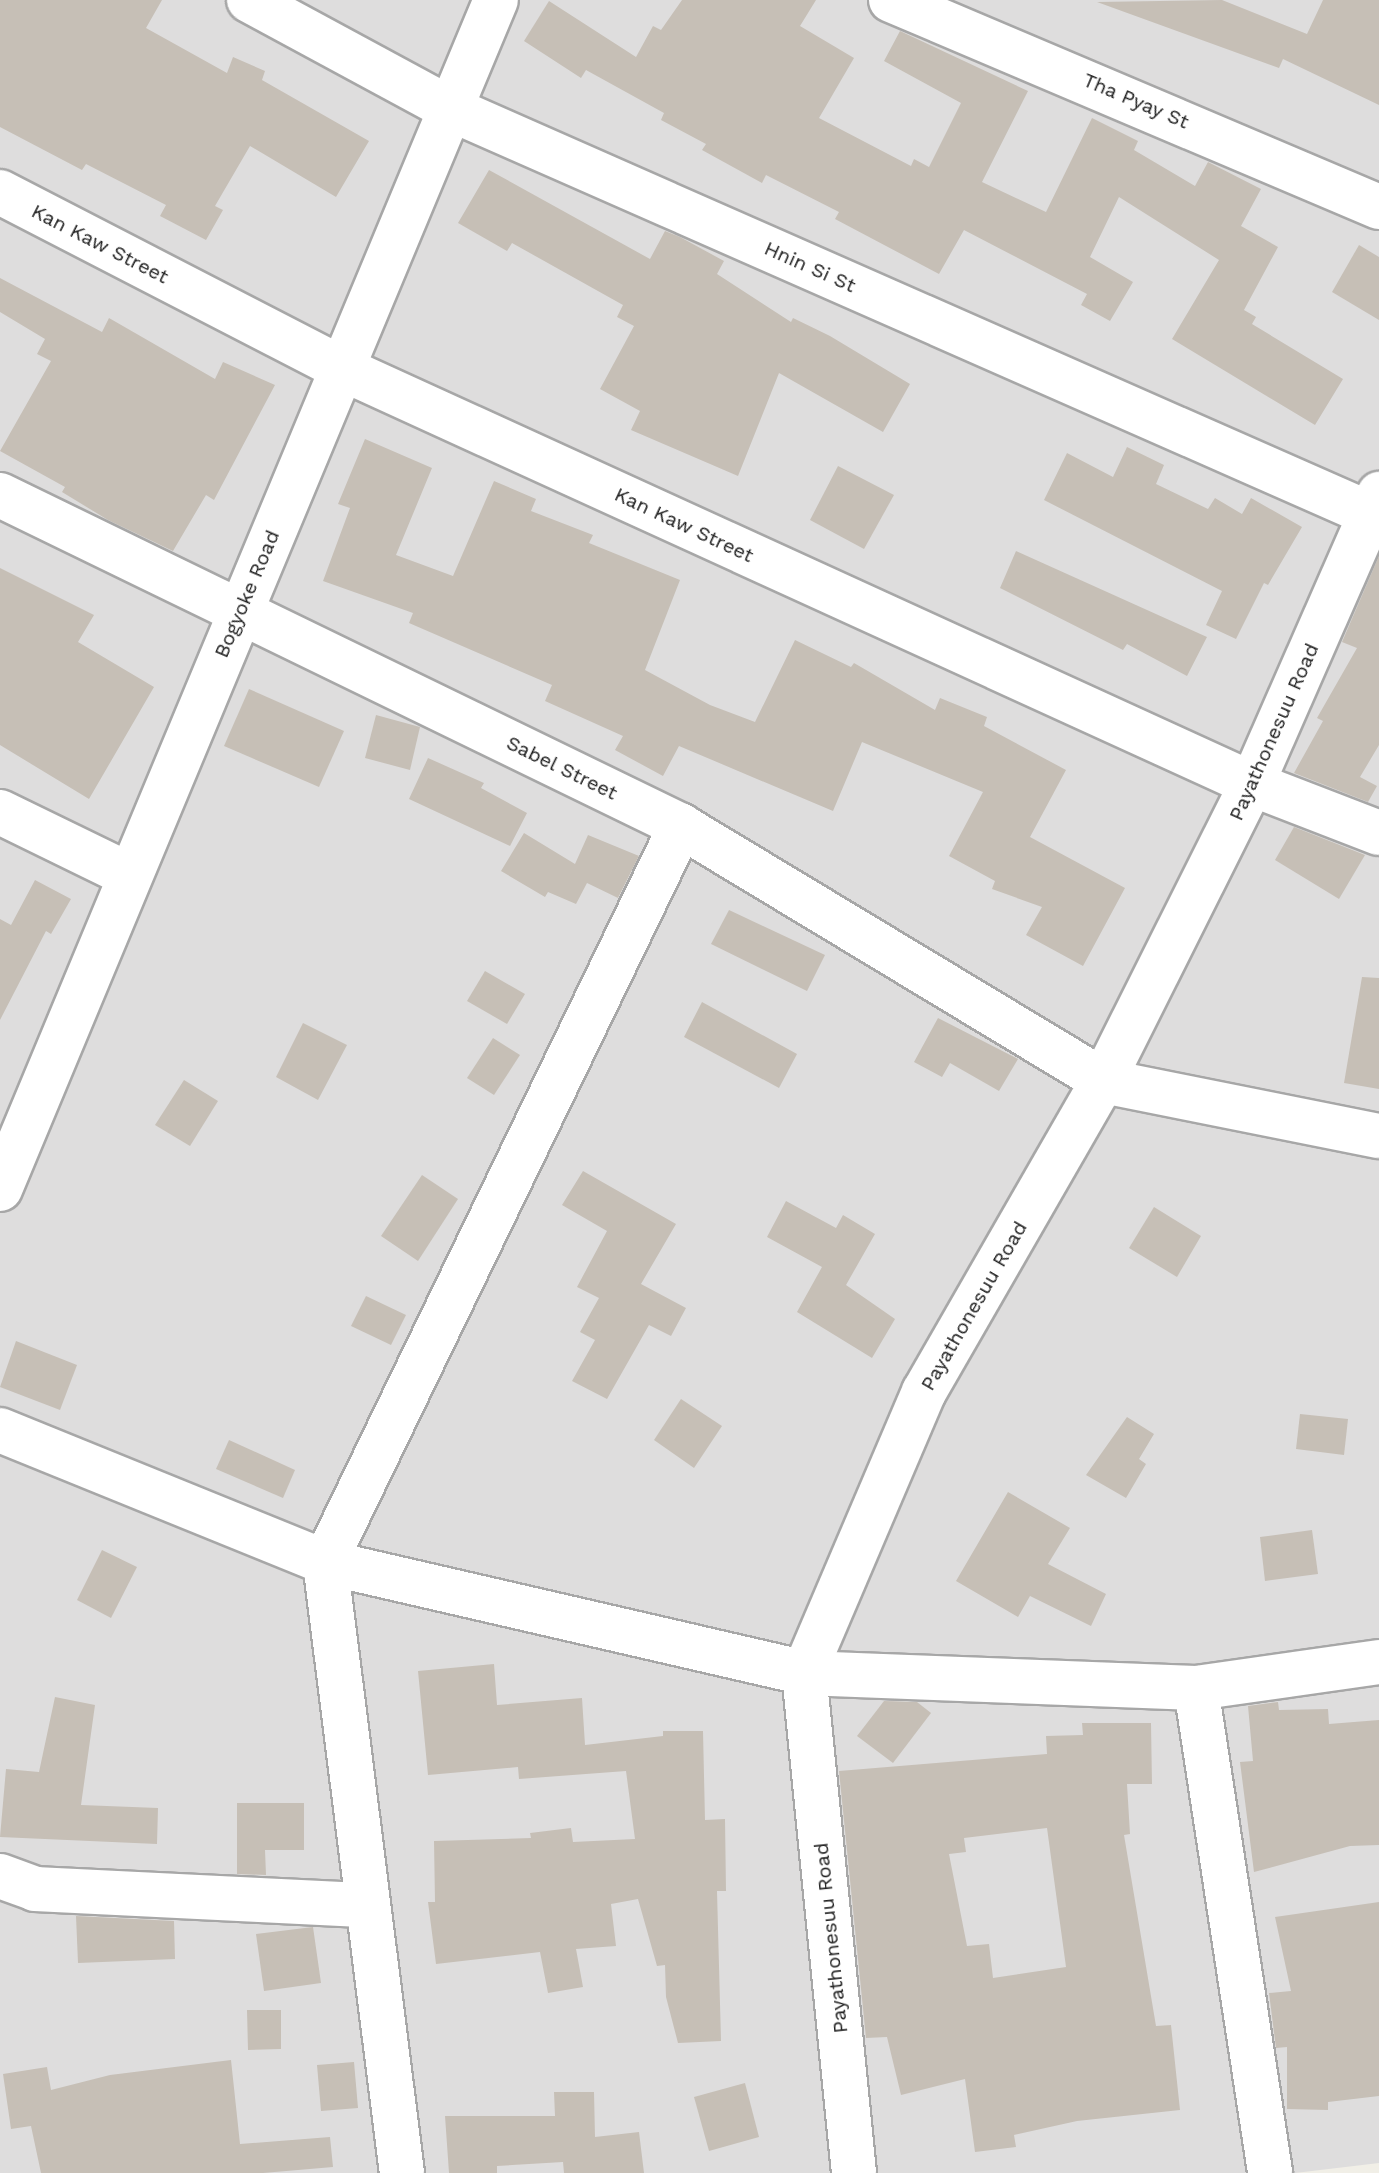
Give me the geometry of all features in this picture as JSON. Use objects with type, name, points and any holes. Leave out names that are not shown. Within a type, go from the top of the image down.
[{"type":"street","name":"Hnin Si St","points":[[249,0],[451,109],[1376,509]]},
{"type":"street","name":"Bogyoke Road","points":[[5,1165],[496,0]]},
{"type":"street","name":"Tha Pyay St","points":[[891,0],[1379,207]]},
{"type":"street","name":"Kan Kaw Street","points":[[0,192],[341,368],[1252,784],[1379,833]]},
{"type":"street","name":"Sabel Street","points":[[0,495],[681,826],[1103,1081],[1379,1136]]},
{"type":"street","name":"Payathonesuu Road","points":[[854,2173],[804,1673],[924,1392],[1103,1081],[1252,784],[1376,509]]},
{"type":"street","points":[[0,812],[129,875]]},
{"type":"street","points":[[402,2173],[325,1562],[681,826]]},
{"type":"street","points":[[0,1430],[325,1562],[804,1673],[1196,1688],[1379,1662]]},
{"type":"street","points":[[1196,1688],[1270,2173]]},
{"type":"street","points":[[0,1876],[35,1889],[367,1905]]},
{"type":"shaded area","points":[[0,0],[1379,0],[1379,2163],[1295,2173],[0,2173]]},
{"type":"building","points":[[0,0],[162,0],[146,28],[227,73],[233,57],[265,71],[262,80],[369,141],[336,197],[250,146],[215,206],[223,210],[206,240],[160,216],[166,205],[86,164],[82,170],[0,127]]},
{"type":"building","points":[[682,0],[816,0],[800,26],[854,58],[819,118],[911,166],[914,159],[929,167],[961,103],[884,61],[900,31],[1028,91],[982,182],[1046,212],[1092,118],[1138,141],[1134,150],[1195,186],[1208,162],[1261,189],[1241,226],[1278,247],[1244,310],[1256,317],[1252,324],[1343,379],[1315,425],[1172,339],[1219,260],[1119,197],[1090,257],[1133,282],[1110,321],[1081,305],[1087,294],[964,230],[939,274],[835,219],[839,212],[766,175],[762,183],[702,150],[706,144],[661,120],[664,113],[586,70],[581,78],[524,41],[549,1],[636,57],[653,26],[661,30]]},
{"type":"building","points":[[1222,0],[1307,34],[1323,0],[1379,0],[1379,105],[1283,59],[1279,68],[1097,2]]},
{"type":"building","points":[[489,170],[650,259],[665,231],[680,237],[724,261],[717,274],[791,322],[793,318],[830,336],[910,384],[883,432],[779,373],[738,476],[631,430],[640,411],[600,389],[634,326],[617,317],[623,305],[512,243],[507,251],[458,223]]},
{"type":"building","points":[[1359,245],[1379,257],[1379,320],[1332,292]]},
{"type":"building","points":[[0,278],[102,332],[109,318],[215,379],[223,362],[275,385],[214,500],[206,495],[173,551],[108,520],[62,492],[65,487],[0,451],[51,361],[37,354],[45,339],[0,312]]},
{"type":"building","points":[[365,439],[432,468],[396,555],[453,576],[494,481],[536,499],[531,511],[593,535],[589,543],[680,580],[645,670],[710,705],[755,722],[795,640],[851,667],[854,663],[935,710],[940,698],[987,717],[984,726],[1066,770],[1030,837],[1125,888],[1083,966],[1026,935],[1042,907],[992,889],[995,881],[949,856],[983,792],[862,742],[833,811],[679,746],[663,776],[615,750],[623,736],[545,701],[552,685],[409,623],[413,613],[323,581],[350,508],[338,504]]},
{"type":"building","points":[[1127,447],[1164,465],[1156,484],[1208,509],[1215,498],[1242,514],[1251,498],[1302,527],[1268,585],[1264,583],[1236,639],[1206,625],[1222,591],[1044,500],[1067,453],[1113,477]]},
{"type":"building","points":[[838,466],[894,495],[864,549],[810,520]]},
{"type":"building","points":[[1016,551],[1207,637],[1187,676],[1127,644],[1123,650],[1000,588]]},
{"type":"building","points":[[1379,556],[1379,745],[1360,777],[1377,786],[1368,802],[1294,773],[1323,721],[1317,718],[1357,648],[1342,642]]},
{"type":"building","points":[[0,568],[94,615],[78,642],[154,687],[89,799],[0,745]]},
{"type":"building","points":[[249,689],[344,731],[319,787],[224,746]]},
{"type":"building","points":[[376,715],[420,727],[410,770],[365,758]]},
{"type":"building","points":[[428,758],[484,783],[481,788],[527,813],[510,846],[409,799]]},
{"type":"building","points":[[1294,827],[1365,855],[1339,899],[1275,860]]},
{"type":"building","points":[[524,833],[575,864],[588,835],[639,856],[618,898],[587,883],[576,904],[548,892],[545,897],[501,871]]},
{"type":"building","points":[[35,880],[71,899],[51,934],[46,931],[0,1020],[0,919],[11,925]]},
{"type":"building","points":[[729,910],[825,955],[807,991],[711,944]]},
{"type":"building","points":[[485,971],[525,994],[507,1024],[467,1001]]},
{"type":"building","points":[[1362,977],[1379,978],[1379,1089],[1344,1083]]},
{"type":"building","points":[[702,1002],[797,1054],[779,1088],[684,1037]]},
{"type":"building","points":[[938,1018],[1018,1059],[999,1091],[950,1063],[942,1077],[914,1062]]},
{"type":"building","points":[[303,1023],[347,1045],[318,1100],[276,1077]]},
{"type":"building","points":[[493,1038],[520,1055],[494,1095],[467,1078]]},
{"type":"building","points":[[184,1080],[218,1101],[190,1146],[155,1125]]},
{"type":"building","points":[[583,1171],[676,1224],[641,1284],[686,1308],[671,1336],[649,1325],[607,1399],[572,1381],[595,1340],[580,1332],[599,1298],[577,1287],[607,1231],[562,1205]]},
{"type":"building","points":[[422,1175],[458,1199],[418,1261],[381,1236]]},
{"type":"building","points":[[786,1201],[836,1228],[843,1215],[875,1234],[846,1285],[895,1319],[872,1358],[797,1312],[822,1267],[767,1237]]},
{"type":"building","points":[[1154,1207],[1201,1236],[1177,1277],[1129,1248]]},
{"type":"building","points":[[366,1296],[406,1315],[391,1345],[351,1326]]},
{"type":"building","points":[[16,1341],[77,1365],[60,1410],[0,1387]]},
{"type":"building","points":[[681,1399],[722,1426],[694,1468],[654,1440]]},
{"type":"building","points":[[1300,1414],[1348,1419],[1344,1455],[1296,1449]]},
{"type":"building","points":[[1127,1417],[1154,1434],[1139,1459],[1146,1464],[1126,1498],[1086,1475]]},
{"type":"building","points":[[229,1440],[295,1470],[283,1498],[216,1469]]},
{"type":"building","points":[[1008,1492],[1070,1528],[1048,1564],[1106,1594],[1091,1626],[1030,1596],[1018,1617],[956,1581]]},
{"type":"building","points":[[1312,1530],[1318,1574],[1265,1581],[1260,1537]]},
{"type":"building","points":[[102,1550],[137,1567],[111,1618],[77,1600]]},
{"type":"building","points":[[494,1664],[497,1705],[582,1698],[585,1745],[663,1736],[663,1731],[703,1731],[705,1820],[725,1819],[726,1891],[717,1891],[721,2041],[678,2043],[666,1997],[665,1965],[657,1966],[638,1899],[611,1904],[616,1946],[576,1949],[583,1987],[548,1993],[540,1952],[436,1964],[428,1902],[435,1902],[434,1841],[531,1838],[530,1833],[571,1828],[573,1842],[635,1839],[626,1771],[519,1779],[518,1767],[428,1775],[418,1671]]},
{"type":"building","points":[[55,1697],[95,1705],[81,1805],[158,1808],[157,1844],[0,1837],[6,1769],[39,1772]]},
{"type":"building","points":[[884,1701],[917,1702],[931,1713],[893,1763],[857,1736]]},
{"type":"building","points":[[1278,1702],[1279,1710],[1328,1709],[1329,1724],[1379,1720],[1379,1845],[1350,1846],[1254,1872],[1240,1762],[1253,1761],[1248,1706]]},
{"type":"building","points":[[1082,1723],[1151,1723],[1152,1784],[1127,1784],[1130,1834],[1124,1835],[1156,2026],[1171,2025],[1180,2110],[1077,2121],[1014,2135],[1016,2147],[975,2152],[965,2079],[901,2095],[887,2037],[866,2038],[839,1771],[1047,1754],[1046,1736],[1083,1735]],"holes":[[[1047,1828],[1066,1967],[993,1978],[989,1944],[967,1946],[949,1854],[966,1852],[964,1838]]]},
{"type":"building","points":[[237,1803],[304,1803],[304,1850],[265,1850],[266,1875],[237,1874]]},
{"type":"building","points":[[1379,1902],[1379,2096],[1328,2102],[1328,2110],[1287,2109],[1287,2047],[1276,2048],[1269,1993],[1291,1991],[1275,1917]]},
{"type":"building","points":[[76,1916],[174,1921],[175,1959],[78,1963]]},
{"type":"building","points":[[313,1927],[321,1983],[264,1991],[256,1934]]},
{"type":"building","points":[[247,2010],[281,2010],[281,2049],[248,2050]]},
{"type":"building","points":[[231,2060],[240,2144],[330,2137],[333,2167],[263,2173],[41,2173],[31,2126],[11,2129],[3,2074],[47,2067],[51,2090],[110,2075]]},
{"type":"building","points":[[354,2062],[358,2108],[321,2111],[317,2065]]},
{"type":"building","points":[[745,2083],[759,2137],[709,2151],[694,2097]]},
{"type":"building","points":[[554,2092],[594,2092],[595,2137],[639,2132],[644,2173],[564,2173],[563,2162],[497,2166],[497,2173],[449,2173],[445,2116],[555,2116]]}]
